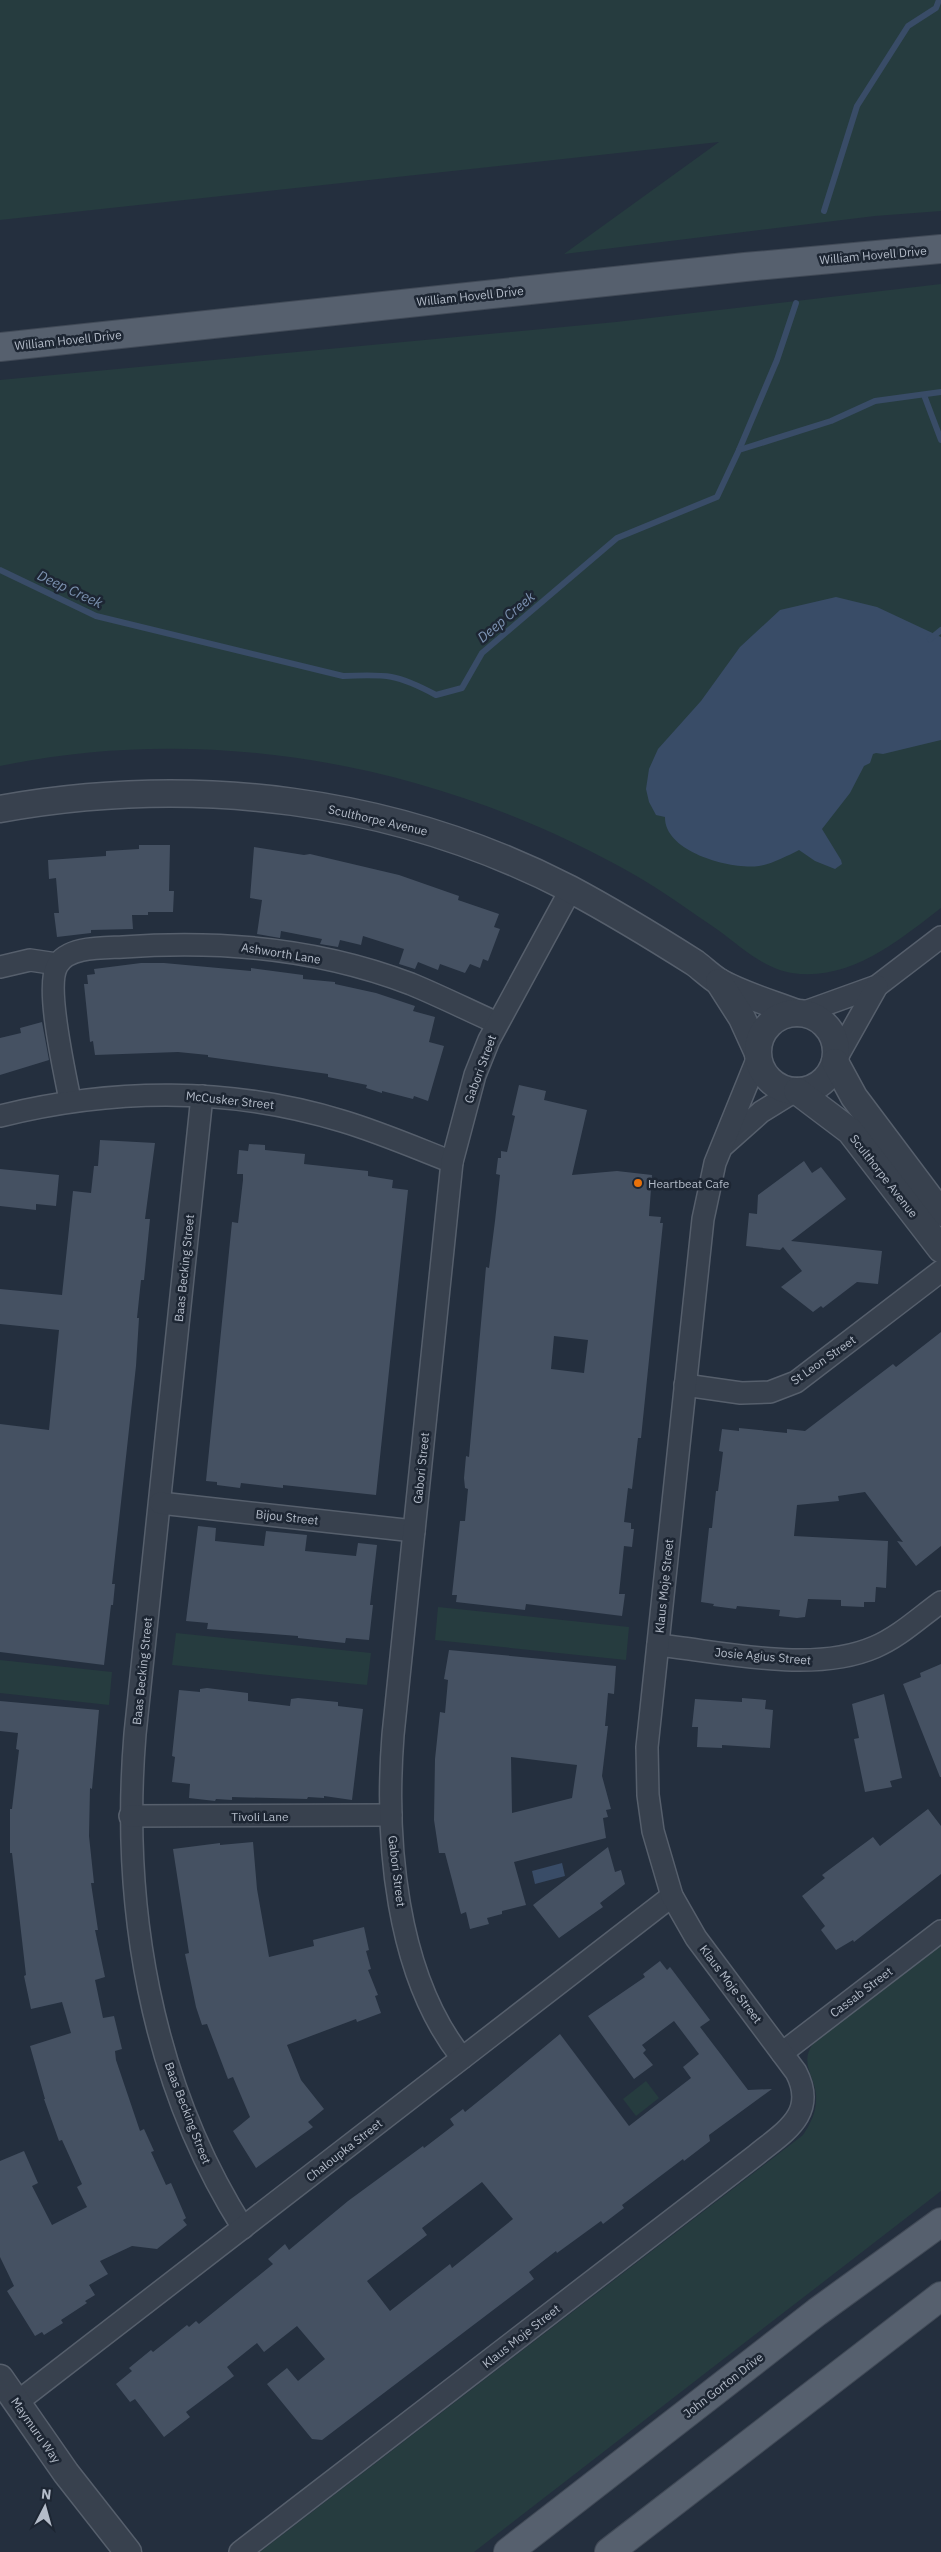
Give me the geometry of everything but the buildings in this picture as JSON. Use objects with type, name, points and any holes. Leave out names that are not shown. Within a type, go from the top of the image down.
[{"type":"main road","name":"William Hovell Drive","points":[[0,347],[735,268],[941,250]]},
{"type":"main road","name":"John Gorton Drive","points":[[508,2552],[817,2312],[941,2222]]},
{"type":"main road","points":[[609,2552],[941,2296]]},
{"type":"street","name":"Sculthorpe Avenue","points":[[0,809],[68,799],[169,792],[210,793],[297,802],[403,823],[492,852],[570,890],[647,932],[719,982],[800,1013]]},
{"type":"street","name":"Gabori Street","points":[[462,2058],[438,2024],[414,1961],[399,1896],[390,1815],[393,1735],[452,1162],[475,1075],[497,1023],[570,890]]},
{"type":"street","points":[[877,986],[835,1060],[831,1072],[821,1083],[807,1090],[796,1091],[775,1084],[761,1068],[758,1054],[763,1032],[770,1024],[787,1014],[800,1013],[877,986],[941,937]]},
{"type":"street","name":"Ashworth Lane","points":[[57,964],[66,957],[80,951],[132,946],[226,945],[265,950],[320,959],[376,973],[427,991],[497,1023]]},
{"type":"street","points":[[0,967],[30,960],[57,964],[53,974],[52,994],[70,1100]]},
{"type":"street","name":"Sculthorpe Avenue","points":[[719,982],[742,1018],[758,1054]]},
{"type":"street","points":[[800,1013],[814,1017],[828,1029],[836,1046],[835,1060]]},
{"type":"street","name":"Klaus Moje Street","points":[[240,2552],[792,2127],[801,2111],[803,2092],[796,2072],[696,1938],[672,1896],[658,1850],[648,1795],[647,1747],[703,1219],[715,1164],[758,1054]]},
{"type":"street","name":"Sculthorpe Avenue","points":[[835,1060],[854,1096],[941,1213]]},
{"type":"street","name":"Sculthorpe Avenue","points":[[796,1091],[850,1131],[941,1249]]},
{"type":"street","name":"Klaus Moje Street","points":[[722,1146],[761,1112],[796,1091]]},
{"type":"street","name":"McCusker Street","points":[[0,1116],[70,1100],[135,1094],[202,1096],[282,1106],[343,1121],[452,1162]]},
{"type":"street","name":"Baas Becking Street","points":[[202,1096],[136,1734],[130,1816],[138,1927],[161,2042],[172,2078],[215,2181],[243,2228]]},
{"type":"street","name":"St Leon Street","points":[[685,1385],[741,1393],[770,1392],[796,1382],[941,1272]]},
{"type":"street","name":"Bijou Street","points":[[160,1503],[414,1531]]},
{"type":"street","name":"Josie Agius Street","points":[[658,1645],[790,1660],[824,1661],[845,1658],[877,1646],[941,1602]]},
{"type":"street","name":"Tivoli Lane","points":[[130,1816],[390,1815]]},
{"type":"street","name":"Chaloupka Street","points":[[16,2403],[672,1896]]},
{"type":"street","name":"Cassab Street","points":[[782,2053],[941,1931]]},
{"type":"street","name":"Maymuru Way","points":[[0,2378],[16,2403],[128,2552]]},
{"type":"green space","points":[[0,0],[941,0],[941,211],[875,216],[564,254],[719,142],[0,220]]},
{"type":"green space","points":[[941,284],[941,908],[873,956],[854,965],[834,971],[813,974],[782,971],[762,962],[676,901],[633,874],[560,837],[484,805],[406,781],[326,763],[245,752],[163,749],[81,753],[0,766],[0,380],[616,322]]},
{"type":"green space","points":[[438,1607],[629,1627],[626,1660],[435,1640]]},
{"type":"green space","points":[[176,1633],[371,1653],[367,1685],[172,1665]]},
{"type":"green space","points":[[0,1660],[112,1672],[109,1705],[0,1693]]},
{"type":"green space","points":[[941,1946],[941,2191],[474,2552],[260,2552],[803,2135],[811,2121],[816,2106],[815,2088],[807,2057],[813,2044]]},
{"type":"green space","points":[[646,2081],[659,2098],[636,2116],[623,2099]]},
{"type":"water","points":[[836,597],[877,607],[941,637],[941,740],[883,754],[873,754],[870,763],[864,766],[850,793],[822,829],[841,860],[842,864],[835,869],[815,861],[799,850],[769,864],[747,866],[717,861],[687,849],[675,840],[668,829],[665,817],[656,815],[649,802],[646,789],[649,769],[658,749],[701,701],[740,647],[780,610]]},
{"type":"water","points":[[562,1863],[565,1876],[535,1884],[532,1871]]},
{"type":"waterway","points":[[824,211],[857,106],[908,26],[936,8],[939,0]]},
{"type":"waterway","points":[[739,450],[777,360],[796,303]]},
{"type":"waterway","name":"Deep Creek","points":[[0,570],[96,616],[343,676],[371,675],[401,679],[436,695],[462,688],[482,653],[617,538],[717,497],[739,450],[831,421],[875,401],[941,392]]},
{"type":"waterway","points":[[924,395],[941,440]]},
{"type":"waterway","points":[[930,639],[941,630]]},
{"type":"place","name":"Heartbeat Cafe","points":[[638,1183]]}]
